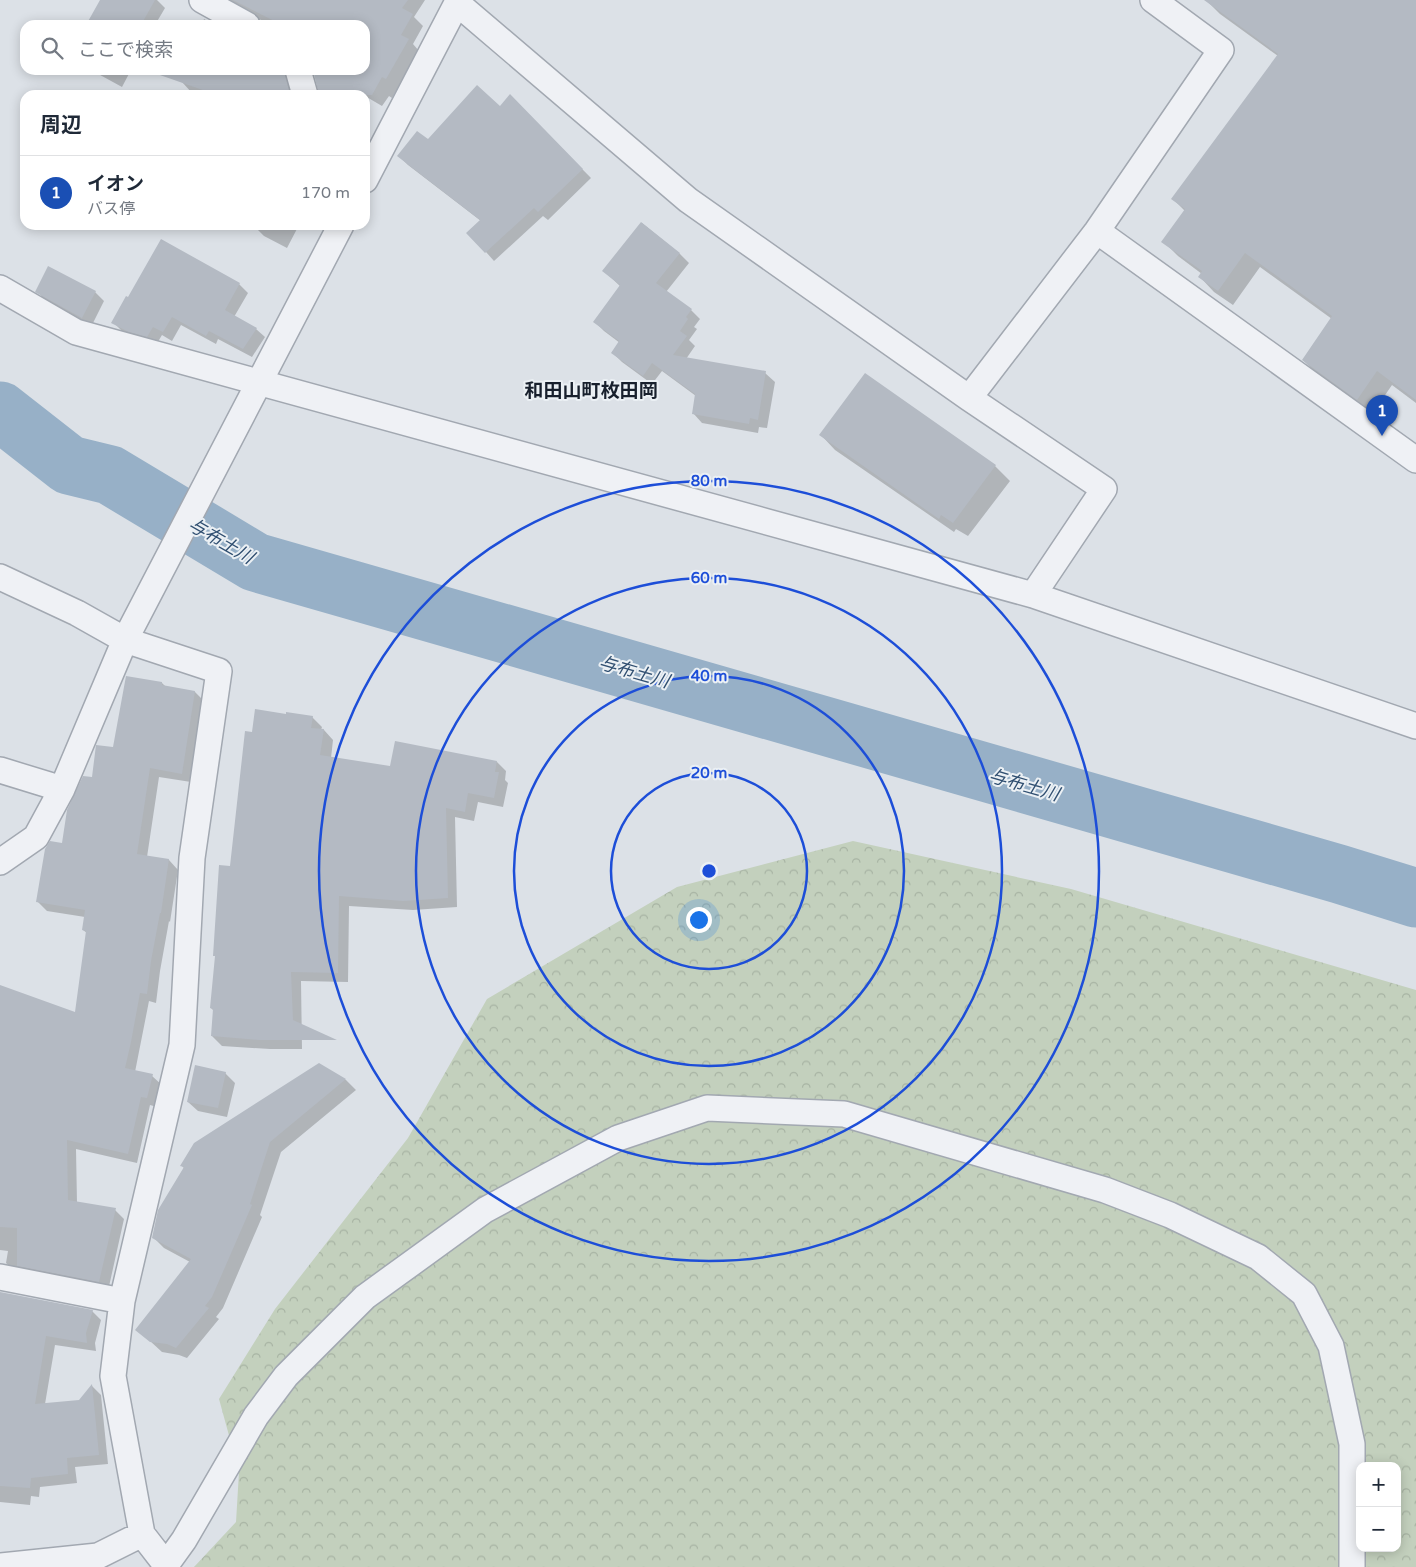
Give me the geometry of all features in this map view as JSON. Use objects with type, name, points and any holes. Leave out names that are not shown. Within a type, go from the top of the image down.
[{"type":"street","points":[[202,0],[238,20]]},
{"type":"street","points":[[969,398],[1097,231],[1221,50],[1153,0]]},
{"type":"street","points":[[370,169],[458,2],[688,200],[969,398],[1104,490],[1033,595]]},
{"type":"street","points":[[299,75],[304,90]]},
{"type":"street","points":[[0,862],[36,837],[62,789],[125,640],[338,230]]},
{"type":"street","points":[[1097,231],[1416,460]]},
{"type":"street","points":[[0,288],[76,332],[256,389],[1033,595],[1416,726]]},
{"type":"street","points":[[0,577],[77,613],[125,640],[219,671],[192,858],[182,1045],[122,1301],[113,1376],[142,1534],[166,1565],[184,1540],[256,1416],[286,1376],[365,1297],[485,1210],[618,1138],[707,1108],[844,1114],[1105,1190],[1170,1215],[1258,1257],[1304,1294],[1331,1346],[1352,1444],[1352,1567]]},
{"type":"street","points":[[0,770],[62,789]]},
{"type":"street","points":[[0,1277],[122,1301]]},
{"type":"street","points":[[0,1566],[98,1556],[142,1534]]},
{"type":"green space","points":[[853,841],[1071,889],[1416,990],[1416,1567],[194,1567],[236,1522],[239,1472],[219,1399],[275,1309],[408,1138],[487,999],[677,887]]},
{"type":"building","points":[[100,0],[155,0],[144,20],[89,20]]},
{"type":"building","points":[[233,0],[408,0],[402,8],[413,14],[401,35],[409,39],[386,79],[382,77],[372,95],[370,95],[370,90],[318,90],[314,75],[370,75],[370,20],[272,20]]},
{"type":"building","points":[[1204,0],[1416,0],[1416,400],[1377,371],[1357,400],[1302,360],[1332,316],[1245,253],[1218,291],[1198,277],[1202,271],[1161,242],[1185,209],[1171,199],[1278,54]]},
{"type":"building","points":[[160,75],[285,75],[289,90],[203,90]]},
{"type":"building","points":[[477,85],[500,106],[510,94],[583,169],[538,212],[534,208],[485,253],[466,233],[480,220],[397,156],[417,131],[428,139]]},
{"type":"building","points":[[641,222],[680,253],[656,283],[692,309],[680,331],[687,336],[673,355],[766,371],[758,420],[750,418],[749,424],[692,414],[695,394],[652,363],[643,376],[611,353],[619,341],[593,322],[620,285],[602,271]]},
{"type":"building","points":[[161,239],[240,283],[225,310],[257,328],[243,349],[209,331],[206,336],[172,317],[163,332],[153,327],[147,337],[129,332],[111,323]]},
{"type":"building","points":[[48,266],[96,291],[82,318],[35,292]]},
{"type":"building","points":[[865,373],[996,465],[953,523],[941,515],[939,519],[819,435]]},
{"type":"building","points":[[126,676],[162,682],[162,685],[195,691],[182,774],[150,768],[137,854],[169,859],[147,994],[140,993],[125,1068],[153,1074],[147,1098],[141,1097],[128,1154],[67,1140],[68,1200],[116,1208],[99,1282],[17,1266],[17,1228],[0,1227],[0,985],[75,1012],[86,931],[82,930],[85,910],[36,902],[45,849],[50,841],[62,843],[67,810],[83,776],[92,777],[96,745],[113,747]]},
{"type":"building","points":[[255,709],[313,716],[311,728],[324,729],[320,755],[390,766],[395,741],[497,761],[495,772],[499,772],[494,798],[468,793],[465,812],[446,808],[448,898],[403,901],[339,896],[338,973],[291,972],[293,1020],[337,1040],[260,1040],[211,1036],[213,1009],[210,1008],[215,956],[213,956],[219,865],[230,866],[245,731],[252,732]]},
{"type":"building","points":[[319,1063],[346,1079],[270,1142],[250,1204],[252,1205],[212,1297],[205,1306],[209,1308],[176,1348],[167,1344],[150,1342],[135,1330],[191,1259],[152,1238],[158,1210],[184,1167],[180,1166],[194,1143]]},
{"type":"building","points":[[195,1065],[226,1072],[218,1108],[187,1102]]},
{"type":"building","points":[[0,1292],[93,1310],[86,1333],[87,1343],[46,1336],[35,1404],[79,1400],[92,1384],[99,1455],[67,1458],[68,1474],[31,1478],[30,1488],[0,1486]]},
{"type":"waterway","name":"与布土川","points":[[0,411],[69,465],[110,475],[255,562],[1339,874],[1416,898]]},
{"type":"place","name":"イオン","points":[[1382,436]]},
{"type":"district","name":"和田山町枚田岡","points":[[591,390]]}]
